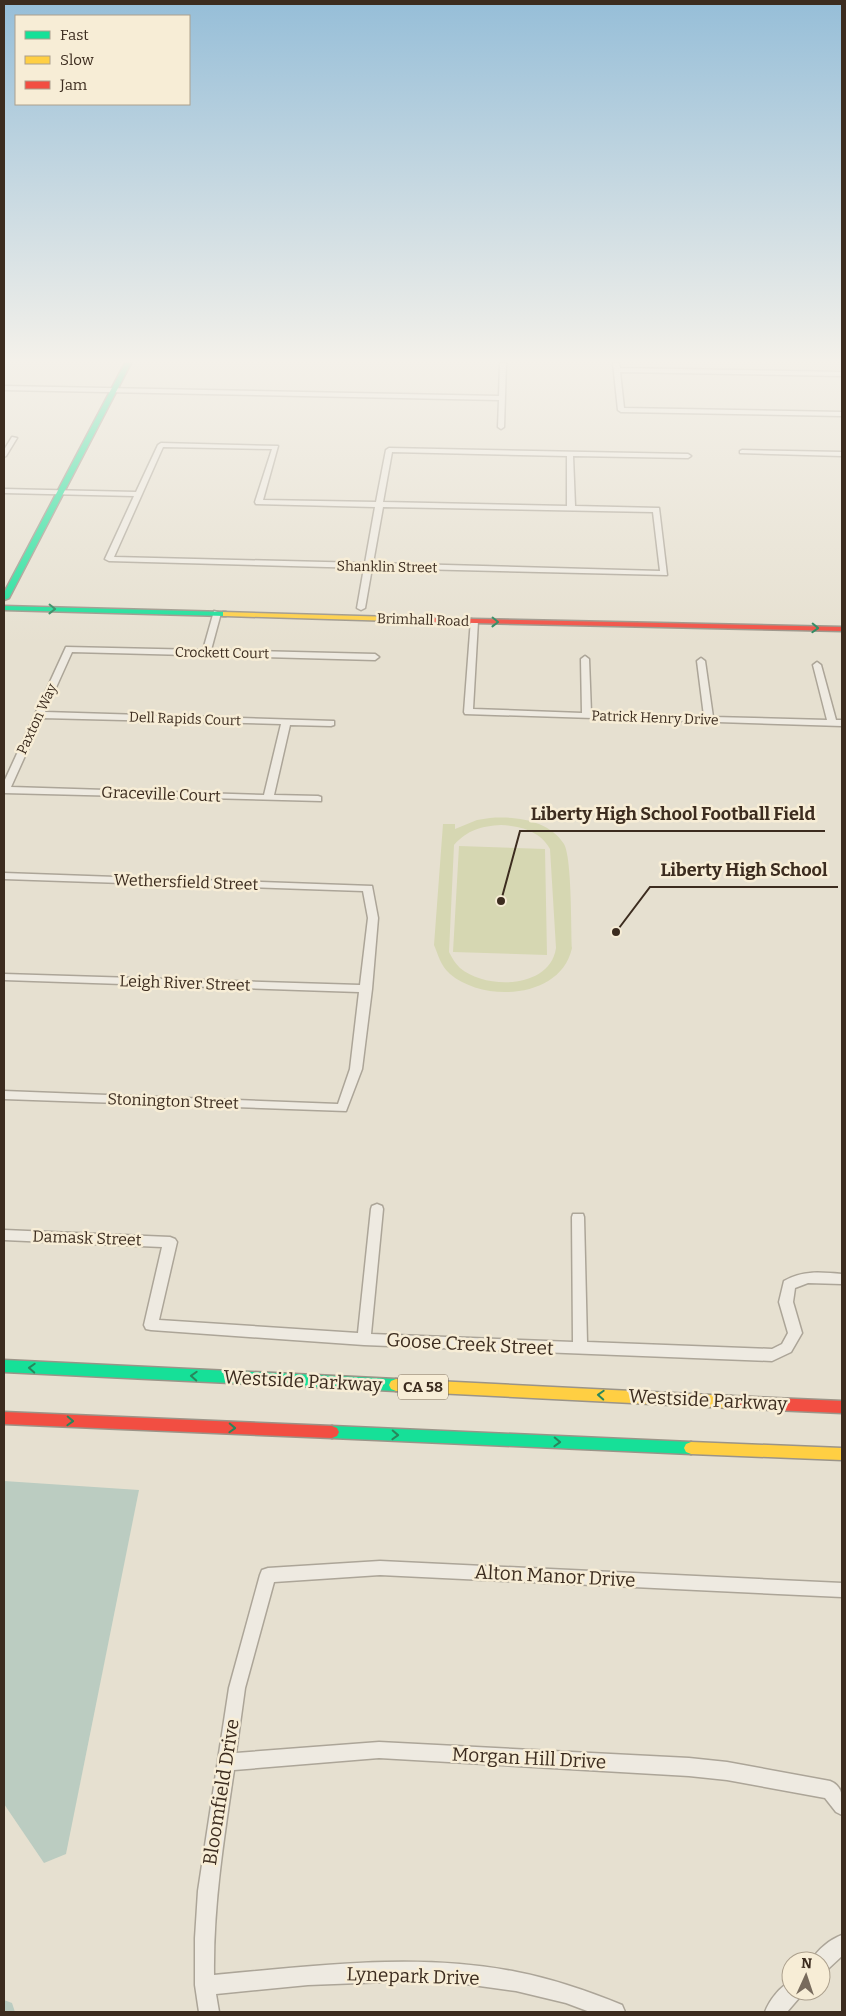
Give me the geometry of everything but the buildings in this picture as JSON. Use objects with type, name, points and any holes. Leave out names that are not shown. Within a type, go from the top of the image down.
[{"type":"main road","points":[[4,601],[78,457]]},
{"type":"main road","name":"Brimhall Road","points":[[4,601],[842,619]]},
{"type":"main road","name":"Brimhall Road","points":[[4,601],[217,613],[474,622],[842,629]]},
{"type":"main road","points":[[262,614],[286,610],[336,611],[361,608]]},
{"type":"main road","name":"Westside Parkway","points":[[4,1366],[842,1407]]},
{"type":"main road","points":[[4,1418],[842,1454]]},
{"type":"street","points":[[4,491],[139,494],[156,457]]},
{"type":"street","points":[[273,457],[259,502],[571,508],[570,457]]},
{"type":"street","points":[[361,608],[388,457]]},
{"type":"street","name":"Shanklin Street","points":[[139,494],[109,559],[664,574],[656,510],[571,508]]},
{"type":"street","points":[[206,653],[217,613]]},
{"type":"street","name":"Patrick Henry Drive","points":[[474,622],[468,712],[842,723]]},
{"type":"street","name":"Crockett Court","points":[[69,649],[375,657]]},
{"type":"street","name":"Paxton Way","points":[[4,790],[69,649]]},
{"type":"street","points":[[585,658],[587,716]]},
{"type":"street","points":[[700,662],[709,719]]},
{"type":"street","points":[[817,665],[832,722]]},
{"type":"street","name":"Dell Rapids Court","points":[[39,715],[331,723]]},
{"type":"street","points":[[268,798],[286,722]]},
{"type":"street","name":"Graceville Court","points":[[4,790],[318,799]]},
{"type":"street","name":"Wethersfield Street","points":[[4,876],[368,888],[373,918],[366,989]]},
{"type":"street","name":"Leigh River Street","points":[[4,977],[366,989]]},
{"type":"street","name":"Stonington Street","points":[[4,1095],[342,1108],[356,1069],[366,989]]},
{"type":"street","points":[[364,1339],[377,1209]]},
{"type":"street","points":[[578,1217],[580,1348]]},
{"type":"street","name":"Damask Street","points":[[4,1235],[170,1242],[151,1325]]},
{"type":"street","name":"Goose Creek Street","points":[[151,1325],[364,1339],[772,1355],[788,1348],[795,1333],[786,1302],[789,1285],[795,1280],[812,1277],[842,1279]]},
{"type":"street","name":"Alton Manor Drive","points":[[268,1575],[380,1568],[842,1590]]},
{"type":"street","name":"Bloomfield Drive","points":[[209,2012],[205,1986],[204,1938],[206,1891],[237,1688],[268,1575]]},
{"type":"street","name":"Morgan Hill Drive","points":[[225,1762],[379,1750],[689,1767],[727,1771],[830,1790],[842,1806]]},
{"type":"street","points":[[831,1953],[842,1944]]},
{"type":"street","name":"Lynepark Drive","points":[[205,1986],[378,1971],[468,1976],[515,1981],[562,1992],[615,2012]]},
{"type":"street","points":[[775,2012],[784,2001]]},
{"type":"green space","points":[[510,818],[531,821],[558,836],[567,852],[570,878],[572,948],[565,965],[553,978],[538,986],[520,991],[501,992],[482,989],[465,983],[447,971],[434,945],[443,824],[455,824],[455,829],[477,820]],"holes":[[[501,825],[522,828],[535,834],[550,849],[556,948],[551,962],[542,972],[516,982],[485,980],[471,975],[460,968],[449,952],[454,845],[464,836],[475,830]]]},
{"type":"green space","points":[[459,846],[545,849],[547,955],[453,952]]},
{"type":"shaded area","points":[[4,1481],[139,1490],[66,1854],[44,1863],[4,1804]]},
{"type":"traffic: fast","points":[[5,598],[79,457]]},
{"type":"traffic: fast","points":[[4,608],[226,614]]},
{"type":"traffic: fast","points":[[4,1366],[396,1385]]},
{"type":"traffic: fast","points":[[332,1432],[691,1448]]},
{"type":"traffic: slow","points":[[226,614],[429,620]]},
{"type":"traffic: slow","points":[[396,1385],[731,1402]]},
{"type":"traffic: slow","points":[[691,1448],[842,1454]]},
{"type":"traffic: jam","points":[[429,620],[842,629]]},
{"type":"traffic: jam","points":[[731,1402],[842,1407]]},
{"type":"traffic: jam","points":[[4,1418],[332,1432]]},
{"type":"place","name":"Liberty High School Football Field","points":[[501,901]]},
{"type":"place","name":"Liberty High School","points":[[616,932]]}]
